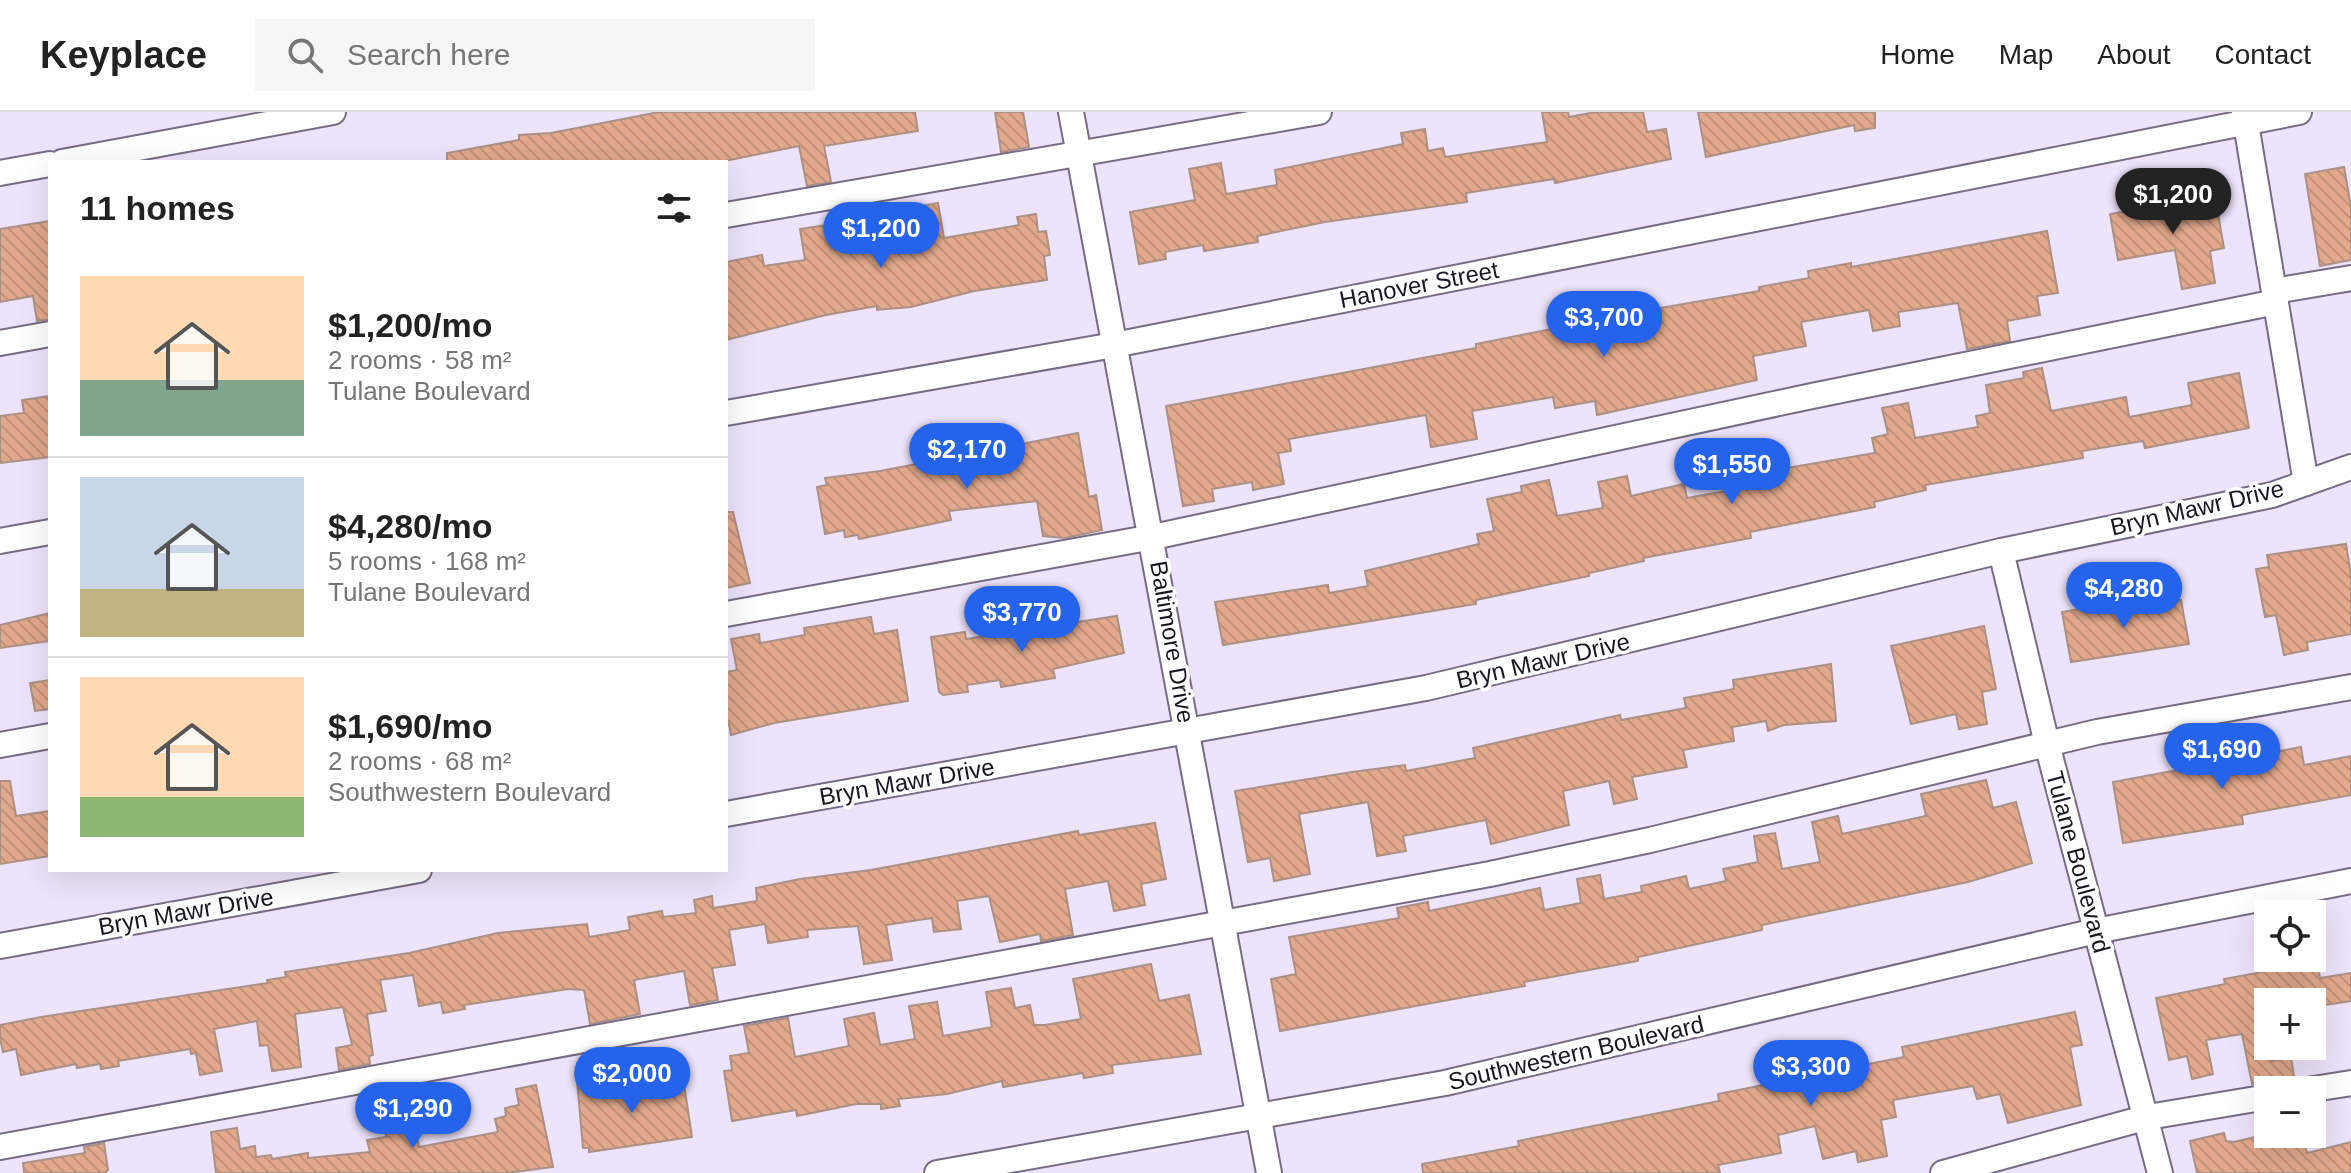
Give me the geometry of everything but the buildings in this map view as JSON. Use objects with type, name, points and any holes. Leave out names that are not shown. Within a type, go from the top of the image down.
[{"type":"street","points":[[73,160],[333,112]]},
{"type":"street","name":"Baltimore Drive","points":[[1071,112],[1153,537],[1269,1173]]},
{"type":"street","points":[[728,215],[1319,112]]},
{"type":"street","name":"Hanover Street","points":[[728,413],[1114,345],[2245,117],[2299,112]]},
{"type":"street","points":[[2245,117],[2306,483]]},
{"type":"street","points":[[0,173],[48,164]]},
{"type":"street","points":[[728,614],[1153,537],[2275,297],[2351,278]]},
{"type":"street","points":[[0,343],[48,334]]},
{"type":"street","name":"Bryn Mawr Drive","points":[[728,814],[1345,704],[1549,661],[2001,551],[2272,495],[2351,467]]},
{"type":"street","points":[[0,541],[48,532]]},
{"type":"street","name":"Tulane Boulevard","points":[[2001,551],[2047,744],[2148,1117],[2160,1173]]},
{"type":"street","points":[[0,1147],[1224,924],[1650,840],[2097,732],[2351,687]]},
{"type":"street","points":[[0,745],[48,736]]},
{"type":"street","name":"Bryn Mawr Drive","points":[[0,946],[408,872]]},
{"type":"street","name":"Southwestern Boulevard","points":[[937,1173],[1445,1083],[2096,931],[2351,881]]},
{"type":"street","points":[[2326,1087],[2351,1083]]},
{"type":"street","points":[[1943,1173],[2148,1117],[2254,1099]]}]
